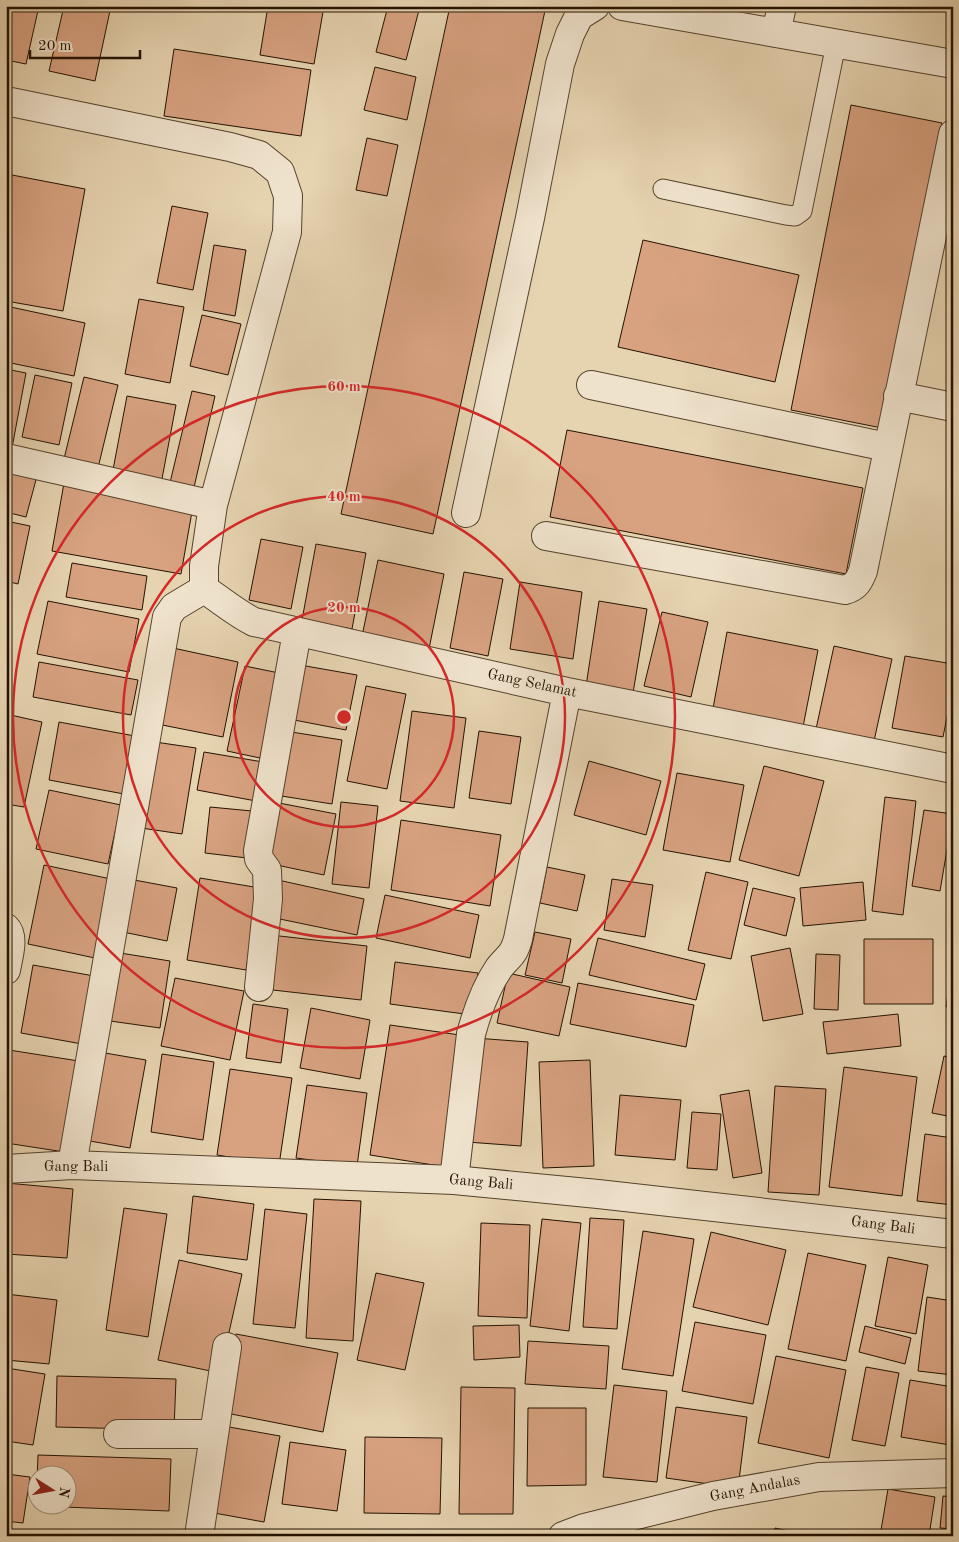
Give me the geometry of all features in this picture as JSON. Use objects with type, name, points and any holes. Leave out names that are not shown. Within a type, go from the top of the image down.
[{"type":"street","points":[[466,513],[530,218],[560,64],[570,34],[579,16],[595,6]]},
{"type":"street","points":[[622,6],[953,64]]},
{"type":"street","points":[[776,33],[782,6]]},
{"type":"street","points":[[6,101],[230,147],[259,155],[280,172],[288,196],[287,232],[213,505],[204,566],[204,589],[174,607],[167,617],[72,1165]]},
{"type":"street","points":[[546,536],[845,590],[852,588],[859,580],[863,570],[953,134]]},
{"type":"street","points":[[591,385],[887,447]]},
{"type":"street","points":[[898,396],[953,407]]},
{"type":"street","points":[[6,458],[213,505]]},
{"type":"street","name":"Gang Selamat","points":[[204,589],[224,602],[237,614],[254,622],[567,692],[953,770]]},
{"type":"street","points":[[259,987],[268,899],[267,870],[259,859],[258,851],[297,632]]},
{"type":"street","points":[[454,1180],[471,1034],[492,981],[500,967],[514,953],[518,939],[567,692]]},
{"type":"street","points":[[6,928],[10,932],[11,938],[6,970]]},
{"type":"street","name":"Gang Bali","points":[[6,1169],[72,1165],[454,1180],[598,1194],[953,1234]]},
{"type":"street","points":[[199,1536],[227,1347]]},
{"type":"street","points":[[118,1434],[214,1434]]},
{"type":"street","name":"Gang Andalas","points":[[563,1536],[584,1528],[712,1496],[810,1478],[953,1473]]},
{"type":"lane","points":[[663,189],[786,215],[795,216],[802,212],[836,44]]},
{"type":"building","points":[[6,6],[39,6],[26,64],[6,60]]},
{"type":"building","points":[[64,6],[111,6],[95,81],[49,71]]},
{"type":"building","points":[[268,6],[324,6],[314,64],[260,55]]},
{"type":"building","points":[[388,6],[408,6],[419,10],[406,60],[376,52]]},
{"type":"building","points":[[450,6],[546,6],[433,534],[341,514]]},
{"type":"building","points":[[174,49],[311,70],[301,136],[164,116]]},
{"type":"building","points":[[375,67],[416,77],[407,120],[364,110]]},
{"type":"building","points":[[851,105],[942,123],[882,428],[791,410]]},
{"type":"building","points":[[367,138],[398,145],[387,196],[356,190]]},
{"type":"building","points":[[12,175],[85,189],[63,311],[6,301],[6,208]]},
{"type":"building","points":[[172,206],[208,213],[193,290],[157,283]]},
{"type":"building","points":[[643,240],[799,275],[775,382],[618,347]]},
{"type":"building","points":[[214,245],[246,250],[235,316],[203,310]]},
{"type":"building","points":[[139,299],[184,307],[170,383],[125,374]]},
{"type":"building","points":[[6,306],[85,323],[74,376],[6,362]]},
{"type":"building","points":[[202,315],[241,324],[228,375],[190,366]]},
{"type":"building","points":[[6,369],[26,373],[12,448],[6,447]]},
{"type":"building","points":[[35,375],[72,383],[59,445],[22,437]]},
{"type":"building","points":[[84,377],[118,385],[97,472],[63,463]]},
{"type":"building","points":[[192,391],[215,396],[192,496],[168,491]]},
{"type":"building","points":[[127,396],[176,405],[161,484],[112,475]]},
{"type":"building","points":[[567,430],[863,488],[846,574],[550,517]]},
{"type":"building","points":[[6,468],[37,476],[26,517],[6,512]]},
{"type":"building","points":[[64,483],[193,506],[181,574],[52,551]]},
{"type":"building","points":[[6,521],[30,526],[18,584],[6,581]]},
{"type":"building","points":[[261,539],[303,547],[291,609],[249,600]]},
{"type":"building","points":[[316,544],[366,553],[352,629],[302,620]]},
{"type":"building","points":[[378,560],[444,574],[429,649],[362,636]]},
{"type":"building","points":[[72,563],[147,576],[142,610],[66,597]]},
{"type":"building","points":[[464,572],[503,579],[488,656],[450,648]]},
{"type":"building","points":[[520,582],[582,592],[573,659],[510,649]]},
{"type":"building","points":[[48,601],[139,619],[129,672],[37,654]]},
{"type":"building","points":[[599,601],[647,609],[633,693],[586,686]]},
{"type":"building","points":[[662,612],[708,622],[691,697],[644,686]]},
{"type":"building","points":[[727,632],[818,650],[802,732],[712,714]]},
{"type":"building","points":[[834,646],[892,659],[874,741],[816,729]]},
{"type":"building","points":[[173,648],[238,662],[223,737],[157,724]]},
{"type":"building","points":[[905,656],[953,664],[953,687],[943,737],[892,728]]},
{"type":"building","points":[[39,662],[138,680],[131,715],[33,697]]},
{"type":"building","points":[[300,665],[357,675],[346,730],[289,719]]},
{"type":"building","points":[[245,666],[279,673],[260,758],[227,751]]},
{"type":"building","points":[[366,686],[406,694],[387,789],[347,781]]},
{"type":"building","points":[[412,711],[466,718],[454,808],[400,801]]},
{"type":"building","points":[[6,714],[42,722],[24,807],[6,804]]},
{"type":"building","points":[[59,722],[135,736],[124,794],[49,780]]},
{"type":"building","points":[[285,731],[342,740],[332,804],[275,795]]},
{"type":"building","points":[[479,731],[521,737],[511,804],[469,798]]},
{"type":"building","points":[[155,742],[196,748],[182,834],[141,828]]},
{"type":"building","points":[[204,752],[263,762],[256,801],[197,790]]},
{"type":"building","points":[[589,761],[661,781],[646,835],[574,815]]},
{"type":"building","points":[[764,766],[824,781],[799,876],[739,860]]},
{"type":"building","points":[[677,773],[744,785],[730,862],[663,850]]},
{"type":"building","points":[[49,790],[121,805],[108,864],[36,849]]},
{"type":"building","points":[[885,797],[916,801],[903,915],[872,911]]},
{"type":"building","points":[[341,802],[378,806],[369,888],[332,884]]},
{"type":"building","points":[[279,803],[336,814],[324,875],[267,863]]},
{"type":"building","points":[[210,807],[252,811],[247,858],[205,853]]},
{"type":"building","points":[[924,810],[953,814],[940,891],[912,886]]},
{"type":"building","points":[[401,820],[501,835],[490,906],[391,890]]},
{"type":"building","points":[[44,865],[111,879],[95,958],[28,944]]},
{"type":"building","points":[[547,867],[585,875],[577,911],[540,903]]},
{"type":"building","points":[[706,872],[748,882],[731,959],[688,950]]},
{"type":"building","points":[[200,878],[260,888],[246,970],[187,960]]},
{"type":"building","points":[[129,879],[177,888],[167,941],[118,931]]},
{"type":"building","points":[[612,879],[653,885],[645,937],[604,930]]},
{"type":"building","points":[[278,880],[364,899],[357,935],[270,917]]},
{"type":"building","points":[[863,882],[866,920],[803,926],[800,888]]},
{"type":"building","points":[[753,888],[795,898],[786,936],[744,925]]},
{"type":"building","points":[[385,895],[479,915],[470,958],[376,938]]},
{"type":"building","points":[[535,932],[571,939],[562,983],[525,975]]},
{"type":"building","points":[[953,932],[953,964],[947,963]]},
{"type":"building","points":[[271,935],[367,946],[361,1000],[264,989]]},
{"type":"building","points":[[598,938],[705,964],[696,1000],[589,975]]},
{"type":"building","points":[[864,939],[933,939],[933,1004],[864,1004]]},
{"type":"building","points":[[790,948],[803,1014],[763,1021],[751,956]]},
{"type":"building","points":[[114,952],[170,961],[160,1028],[103,1020]]},
{"type":"building","points":[[816,954],[840,955],[838,1010],[814,1009]]},
{"type":"building","points":[[395,962],[478,973],[472,1015],[390,1004]]},
{"type":"building","points":[[33,965],[94,976],[82,1044],[21,1033]]},
{"type":"building","points":[[951,971],[953,972],[953,1008],[946,1007]]},
{"type":"building","points":[[508,973],[570,987],[559,1036],[497,1023]]},
{"type":"building","points":[[175,978],[244,991],[230,1060],[161,1046]]},
{"type":"building","points":[[578,983],[694,1005],[686,1047],[570,1024]]},
{"type":"building","points":[[253,1004],[288,1009],[281,1063],[246,1058]]},
{"type":"building","points":[[311,1008],[370,1020],[360,1079],[300,1068]]},
{"type":"building","points":[[898,1014],[901,1046],[827,1054],[823,1022]]},
{"type":"building","points":[[390,1025],[467,1036],[446,1167],[370,1155]]},
{"type":"building","points":[[475,1038],[528,1042],[521,1146],[467,1142]]},
{"type":"building","points":[[9,1050],[85,1062],[71,1153],[6,1143],[6,1071]]},
{"type":"building","points":[[99,1052],[146,1060],[130,1148],[84,1140]]},
{"type":"building","points":[[162,1054],[214,1062],[203,1140],[151,1132]]},
{"type":"building","points":[[944,1056],[953,1058],[953,1117],[932,1113]]},
{"type":"building","points":[[590,1060],[594,1166],[543,1168],[539,1062]]},
{"type":"building","points":[[844,1067],[917,1077],[902,1196],[829,1187]]},
{"type":"building","points":[[230,1069],[292,1078],[279,1165],[217,1155]]},
{"type":"building","points":[[307,1085],[367,1093],[357,1166],[296,1158]]},
{"type":"building","points":[[775,1086],[826,1089],[819,1195],[768,1192]]},
{"type":"building","points":[[749,1090],[762,1173],[733,1178],[720,1095]]},
{"type":"building","points":[[620,1095],[681,1100],[675,1160],[615,1155]]},
{"type":"building","points":[[692,1112],[721,1114],[717,1170],[687,1168]]},
{"type":"building","points":[[925,1134],[953,1138],[953,1205],[917,1201]]},
{"type":"building","points":[[6,1183],[73,1189],[67,1258],[6,1254]]},
{"type":"building","points":[[193,1196],[254,1204],[247,1260],[187,1253]]},
{"type":"building","points":[[314,1199],[361,1201],[353,1341],[306,1338]]},
{"type":"building","points":[[124,1208],[167,1214],[148,1337],[106,1330]]},
{"type":"building","points":[[265,1209],[307,1214],[295,1328],[253,1324]]},
{"type":"building","points":[[590,1218],[624,1220],[617,1329],[583,1327]]},
{"type":"building","points":[[542,1219],[581,1223],[569,1331],[530,1326]]},
{"type":"building","points":[[481,1223],[530,1225],[527,1318],[478,1316]]},
{"type":"building","points":[[643,1231],[694,1239],[673,1376],[622,1369]]},
{"type":"building","points":[[711,1232],[786,1250],[768,1325],[693,1307]]},
{"type":"building","points":[[808,1253],[866,1265],[846,1361],[788,1349]]},
{"type":"building","points":[[888,1257],[928,1265],[916,1334],[875,1326]]},
{"type":"building","points":[[179,1260],[242,1274],[220,1373],[158,1360]]},
{"type":"building","points":[[376,1273],[424,1283],[405,1370],[357,1360]]},
{"type":"building","points":[[6,1294],[57,1300],[49,1364],[6,1360]]},
{"type":"building","points":[[927,1297],[953,1301],[953,1375],[918,1371]]},
{"type":"building","points":[[695,1322],[766,1335],[753,1404],[682,1391]]},
{"type":"building","points":[[519,1325],[520,1357],[474,1360],[473,1326]]},
{"type":"building","points":[[865,1326],[911,1338],[905,1364],[859,1352]]},
{"type":"building","points":[[236,1334],[338,1353],[323,1432],[221,1412]]},
{"type":"building","points":[[528,1341],[609,1346],[606,1389],[525,1384]]},
{"type":"building","points":[[776,1356],[846,1370],[829,1458],[758,1443]]},
{"type":"building","points":[[866,1367],[899,1373],[885,1446],[852,1440]]},
{"type":"building","points":[[6,1368],[45,1374],[33,1445],[6,1441]]},
{"type":"building","points":[[57,1376],[176,1379],[174,1430],[56,1427]]},
{"type":"building","points":[[910,1380],[953,1387],[953,1423],[950,1445],[901,1437]]},
{"type":"building","points":[[614,1385],[667,1391],[657,1482],[603,1477]]},
{"type":"building","points":[[461,1387],[515,1388],[513,1514],[459,1514]]},
{"type":"building","points":[[676,1407],[747,1417],[738,1488],[666,1478]]},
{"type":"building","points":[[528,1408],[586,1408],[586,1485],[527,1486]]},
{"type":"building","points":[[229,1427],[280,1436],[264,1522],[214,1513]]},
{"type":"building","points":[[365,1437],[442,1438],[440,1514],[364,1513]]},
{"type":"building","points":[[290,1442],[346,1450],[337,1511],[282,1504]]},
{"type":"building","points":[[38,1455],[171,1459],[169,1511],[78,1508],[78,1464],[38,1464]]},
{"type":"building","points":[[6,1474],[28,1477],[23,1523],[6,1521]]},
{"type":"building","points":[[888,1489],[935,1497],[929,1536],[880,1536]]},
{"type":"building","points":[[943,1496],[953,1497],[953,1529],[940,1528]]},
{"type":"building","points":[[775,1528],[811,1536],[774,1536]]},
{"type":"building","points":[[6,1529],[20,1532],[20,1536],[6,1536]]},
{"type":"building","points":[[206,1531],[257,1536],[205,1536]]},
{"type":"building","points":[[267,1532],[315,1536],[267,1536]]}]
